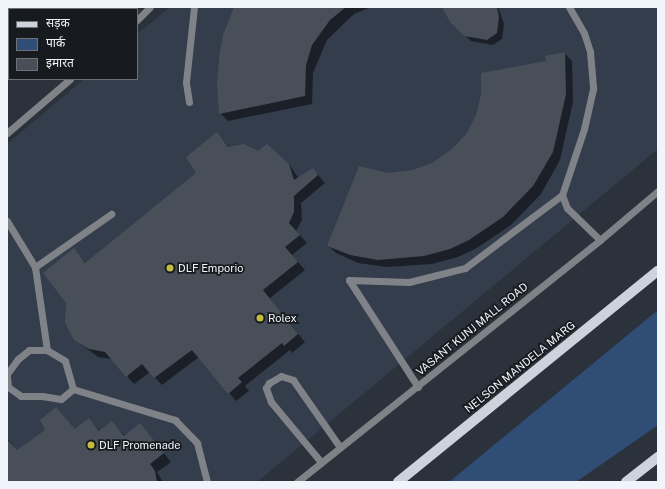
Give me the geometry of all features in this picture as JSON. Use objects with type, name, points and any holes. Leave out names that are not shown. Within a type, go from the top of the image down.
[{"type":"main road","name":"NELSON MANDELA MARG","points":[[398,482],[658,271]]},
{"type":"main road","points":[[626,482],[658,456]]},
{"type":"lane","points":[[138,19],[150,7]]},
{"type":"lane","points":[[189,102],[186,82],[194,7]]},
{"type":"lane","points":[[418,386],[349,280],[409,282],[464,268],[562,195],[584,129],[593,89],[590,52],[584,33],[569,7]]},
{"type":"lane","points":[[7,133],[69,80]]},
{"type":"lane","name":"VASANT KUNJ MALL ROAD","points":[[297,482],[600,240],[658,191]]},
{"type":"lane","points":[[562,195],[567,208],[600,240]]},
{"type":"lane","points":[[35,268],[111,214]]},
{"type":"lane","points":[[7,221],[35,268],[47,350]]},
{"type":"lane","points":[[7,374],[18,359],[29,350],[47,350],[65,361],[73,389]]},
{"type":"lane","points":[[321,462],[266,396],[266,388],[269,383],[282,376],[293,380],[340,447]]},
{"type":"lane","points":[[7,377],[8,387],[21,396],[42,396],[61,399],[73,389]]},
{"type":"lane","points":[[73,389],[175,420],[197,443],[207,482]]},
{"type":"shaded area","points":[[170,7],[658,7],[658,149],[257,482],[7,482],[7,144],[83,80],[138,80],[138,33]]},
{"type":"green space","points":[[658,310],[658,425],[576,482],[449,482]]},
{"type":"building","points":[[234,7],[346,7],[330,20],[312,45],[306,65],[305,96],[219,114],[217,85],[219,58],[223,35]]},
{"type":"building","points":[[442,7],[497,7],[499,17],[497,33],[487,40],[464,36],[450,22]]},
{"type":"building","points":[[565,52],[566,94],[553,152],[533,186],[503,217],[469,240],[450,249],[424,256],[378,260],[350,255],[327,246],[359,166],[388,173],[412,170],[432,163],[452,149],[467,133],[476,115],[481,94],[481,73],[546,61],[545,56]]},
{"type":"building","name":"DLF Emporio","points":[[217,132],[228,147],[244,144],[258,151],[267,144],[289,164],[294,180],[313,168],[318,175],[294,196],[294,212],[289,223],[300,235],[285,247],[298,262],[263,290],[298,334],[284,346],[282,343],[238,378],[242,382],[228,394],[192,350],[154,378],[142,364],[126,377],[105,352],[89,349],[74,340],[65,323],[66,303],[43,273],[74,248],[85,263],[196,173],[186,157]]},
{"type":"building","name":"DLF Promenade","points":[[56,407],[75,429],[89,418],[99,431],[112,421],[124,436],[140,423],[164,453],[150,464],[155,471],[157,482],[7,482],[7,439],[17,450],[45,430],[40,420]]},
{"type":"place","name":"DLF Emporio","points":[[170,268]]},
{"type":"place","name":"Rolex","points":[[260,318]]},
{"type":"place","name":"DLF Promenade","points":[[91,445]]}]
